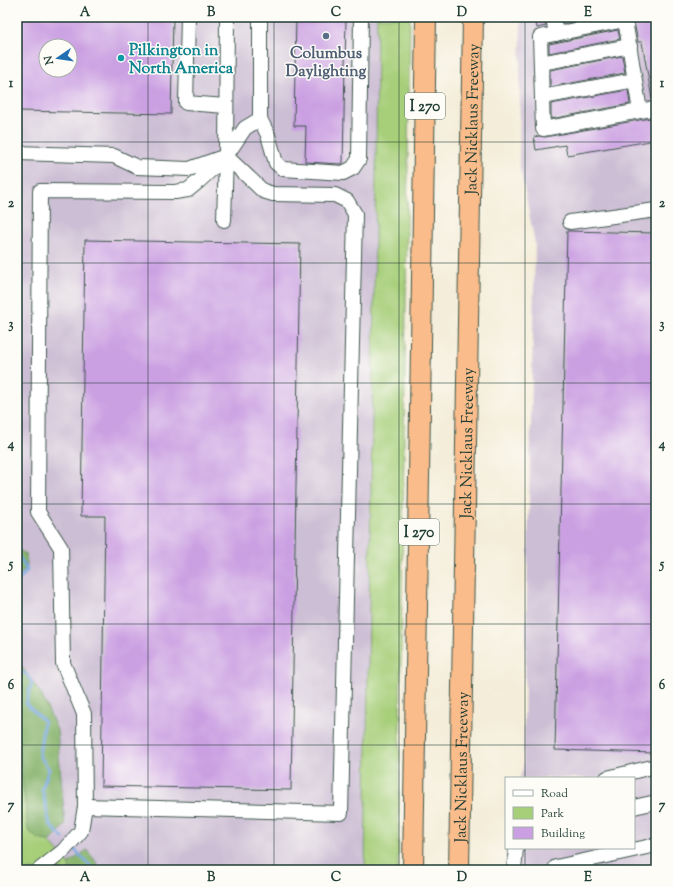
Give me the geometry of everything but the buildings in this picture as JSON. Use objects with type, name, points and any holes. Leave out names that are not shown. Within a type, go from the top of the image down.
[{"type":"highway","name":"I 270","points":[[413,870],[426,17]]},
{"type":"highway","name":"Jack Nicklaus Freeway","points":[[459,870],[473,17]]},
{"type":"street","points":[[188,17],[186,103],[226,106]]},
{"type":"street","points":[[224,220],[227,17]]},
{"type":"street","points":[[260,17],[260,119],[268,136],[276,163],[283,169],[343,173],[353,168],[359,159],[361,17]]},
{"type":"street","points":[[553,17],[556,34]]},
{"type":"street","points":[[640,111],[625,19],[595,21],[556,34],[540,37],[543,129],[640,111],[656,108]]},
{"type":"street","points":[[541,63],[630,46]]},
{"type":"street","points":[[542,97],[636,80]]},
{"type":"street","points":[[39,870],[63,851],[81,831],[85,806],[84,714],[63,663],[61,548],[38,512],[40,191],[174,192],[188,190],[226,156],[245,128],[260,119]]},
{"type":"street","points":[[17,153],[114,156],[137,167],[189,169],[226,156]]},
{"type":"street","points":[[85,806],[341,813],[355,214],[347,201],[335,195],[273,194],[263,191],[226,156]]},
{"type":"street","points":[[570,222],[656,210]]},
{"type":"street","points":[[611,777],[656,766]]},
{"type":"street","points":[[635,806],[656,802]]},
{"type":"street","points":[[635,848],[656,845]]},
{"type":"street","points":[[514,870],[516,849]]},
{"type":"street","points":[[556,870],[556,867],[591,853],[624,849]]},
{"type":"shaded area","points":[[17,17],[377,17],[376,176],[365,867],[351,870],[102,870],[87,850],[68,864],[50,842],[65,825],[41,694],[17,659],[17,578],[27,566],[26,554],[17,549]]},
{"type":"shaded area","points":[[521,17],[656,17],[656,870],[506,870],[506,849],[635,849],[635,777],[520,777],[523,768],[535,243],[519,163]]},
{"type":"green space","points":[[377,17],[410,17],[398,870],[351,870],[365,867],[376,176]]},
{"type":"green space","points":[[17,549],[26,554],[27,566],[17,578]]},
{"type":"green space","points":[[17,660],[41,694],[57,730],[65,825],[50,842],[38,839],[28,830],[17,737]]},
{"type":"green space","points":[[17,737],[38,839],[49,841],[68,864],[71,870],[17,870]]},
{"type":"green space","points":[[87,850],[102,870],[71,870],[68,864]]},
{"type":"waterway","points":[[17,553],[27,570],[17,583]]},
{"type":"waterway","points":[[17,669],[27,675],[32,682],[26,704],[44,721],[39,755],[49,769],[42,789],[50,825],[63,838]]},
{"type":"waterway","points":[[75,850],[94,870]]},
{"type":"place","name":"Columbus Daylighting","points":[[326,36]]},
{"type":"place","name":"Pilkington in North America","points":[[121,58]]}]
